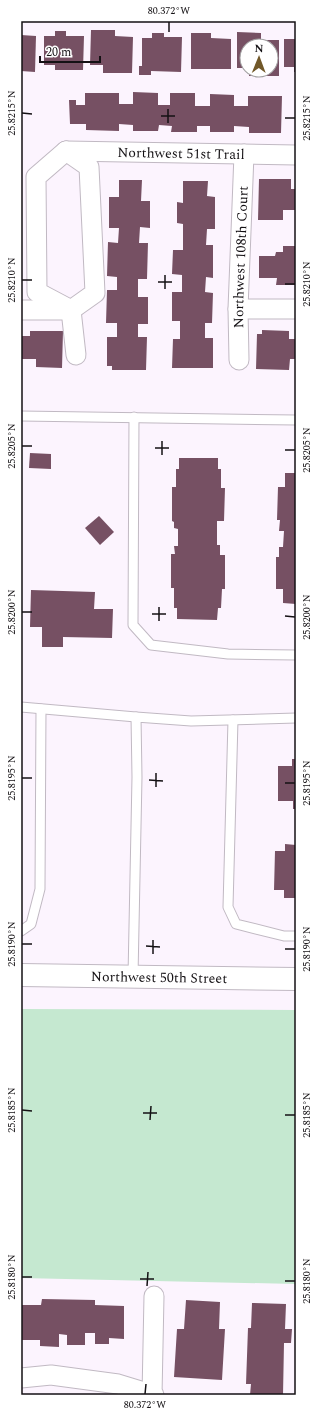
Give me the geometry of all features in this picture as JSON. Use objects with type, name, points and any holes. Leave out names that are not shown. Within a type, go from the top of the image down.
[{"type":"street","name":"Northwest 51st Trail","points":[[66,151],[296,155]]},
{"type":"street","points":[[21,310],[71,310],[95,293],[89,167],[66,151],[36,177],[38,292],[71,310]]},
{"type":"street","name":"Northwest 108th Court","points":[[239,360],[238,309],[244,154]]},
{"type":"street","points":[[238,309],[296,309]]},
{"type":"street","points":[[71,310],[76,355]]},
{"type":"street","name":"Northwest 50th Street","points":[[21,974],[296,979]]},
{"type":"street","points":[[21,1378],[51,1374],[118,1384],[153,1395],[154,1296]]},
{"type":"lane","points":[[21,416],[296,420]]},
{"type":"lane","points":[[134,417],[133,626],[151,645],[228,654],[296,655]]},
{"type":"lane","points":[[21,707],[136,717],[191,720],[296,718]]},
{"type":"lane","points":[[21,931],[31,924],[40,889],[41,709]]},
{"type":"lane","points":[[133,976],[137,777],[136,717]]},
{"type":"lane","points":[[233,720],[228,907],[236,924],[284,936],[296,936]]},
{"type":"green space","points":[[21,1009],[296,1010],[296,1284],[21,1278]]},
{"type":"building","points":[[91,30],[115,30],[115,36],[133,37],[132,73],[103,73],[103,65],[90,65]]},
{"type":"building","points":[[55,31],[66,31],[66,36],[84,36],[83,70],[55,70],[55,65],[44,65],[44,36],[55,36]]},
{"type":"building","points":[[237,32],[261,33],[261,38],[239,38],[239,68],[237,68]]},
{"type":"building","points":[[152,33],[164,33],[164,37],[182,37],[181,72],[151,71],[151,75],[139,75],[139,66],[142,66],[142,38],[152,38]]},
{"type":"building","points":[[191,33],[211,33],[211,38],[231,39],[231,69],[191,69]]},
{"type":"building","points":[[295,34],[296,72],[294,72],[294,67],[284,67],[284,39],[295,39]]},
{"type":"building","points":[[21,35],[36,36],[35,72],[21,71]]},
{"type":"building","points":[[133,92],[158,93],[158,105],[170,105],[170,93],[195,93],[195,106],[210,106],[210,94],[234,95],[234,106],[248,106],[248,96],[282,96],[281,133],[249,133],[249,127],[234,126],[234,132],[210,132],[210,126],[197,126],[197,132],[171,132],[172,126],[159,125],[158,131],[133,131],[133,125],[119,124],[119,131],[86,130],[86,124],[70,124],[69,100],[76,100],[76,105],[85,105],[85,93],[119,93],[119,104],[133,104]]},
{"type":"building","points":[[259,179],[291,179],[291,189],[296,189],[296,210],[283,210],[283,220],[258,220]]},
{"type":"building","points":[[119,180],[142,180],[141,201],[150,201],[150,228],[140,227],[139,243],[148,243],[147,279],[138,279],[138,297],[148,297],[148,324],[138,324],[138,337],[147,337],[146,370],[112,370],[112,366],[107,366],[107,337],[117,337],[117,323],[106,323],[107,290],[117,290],[117,277],[107,276],[108,242],[118,243],[119,228],[109,228],[109,197],[119,197]]},
{"type":"building","points":[[183,181],[208,181],[207,196],[215,197],[215,229],[207,229],[206,245],[213,245],[213,278],[206,277],[205,292],[213,293],[212,323],[205,323],[205,338],[213,338],[213,368],[172,368],[173,339],[180,339],[180,321],[172,321],[172,292],[182,292],[182,275],[172,274],[173,250],[183,250],[183,224],[177,223],[177,202],[183,203]]},
{"type":"building","points":[[283,246],[296,246],[296,285],[276,285],[277,278],[259,278],[259,256],[275,256],[276,252],[283,252]]},
{"type":"building","points":[[262,330],[289,331],[289,339],[296,339],[296,359],[290,359],[289,370],[256,369],[257,334],[262,334]]},
{"type":"building","points":[[30,331],[63,331],[62,368],[36,367],[36,359],[21,359],[21,336],[30,336]]},
{"type":"building","points":[[30,453],[51,454],[51,469],[29,468]]},
{"type":"building","points":[[179,458],[218,458],[218,469],[221,469],[221,488],[225,488],[224,521],[217,521],[217,545],[220,545],[220,555],[225,555],[225,589],[222,589],[221,608],[218,608],[217,620],[177,619],[177,608],[174,608],[174,588],[171,588],[171,554],[175,554],[174,546],[178,546],[178,529],[174,528],[174,522],[172,521],[172,487],[176,487],[176,469],[179,469]]},
{"type":"building","points":[[285,473],[296,473],[296,604],[283,603],[283,589],[276,589],[276,557],[279,557],[279,547],[283,547],[284,531],[279,531],[280,520],[277,520],[278,487],[285,487]]},
{"type":"building","points":[[99,516],[114,532],[100,545],[85,528]]},
{"type":"building","points":[[31,590],[95,592],[94,609],[113,609],[112,638],[63,637],[63,647],[42,647],[42,627],[30,627]]},
{"type":"building","points":[[292,759],[296,759],[296,809],[293,809],[293,801],[278,801],[278,766],[292,766]]},
{"type":"building","points":[[285,844],[296,845],[296,898],[284,898],[284,890],[274,890],[275,851],[285,851]]},
{"type":"building","points":[[42,1299],[95,1300],[95,1305],[124,1306],[124,1339],[109,1338],[109,1344],[95,1344],[95,1333],[85,1333],[85,1345],[67,1345],[67,1335],[59,1334],[59,1347],[40,1346],[40,1340],[21,1340],[21,1305],[41,1305]]},
{"type":"building","points":[[186,1300],[220,1302],[219,1329],[225,1329],[222,1380],[174,1377],[177,1329],[184,1329]]},
{"type":"building","points":[[252,1303],[286,1304],[285,1329],[292,1329],[291,1343],[284,1343],[283,1395],[250,1395],[251,1384],[246,1384],[248,1328],[251,1328]]}]
